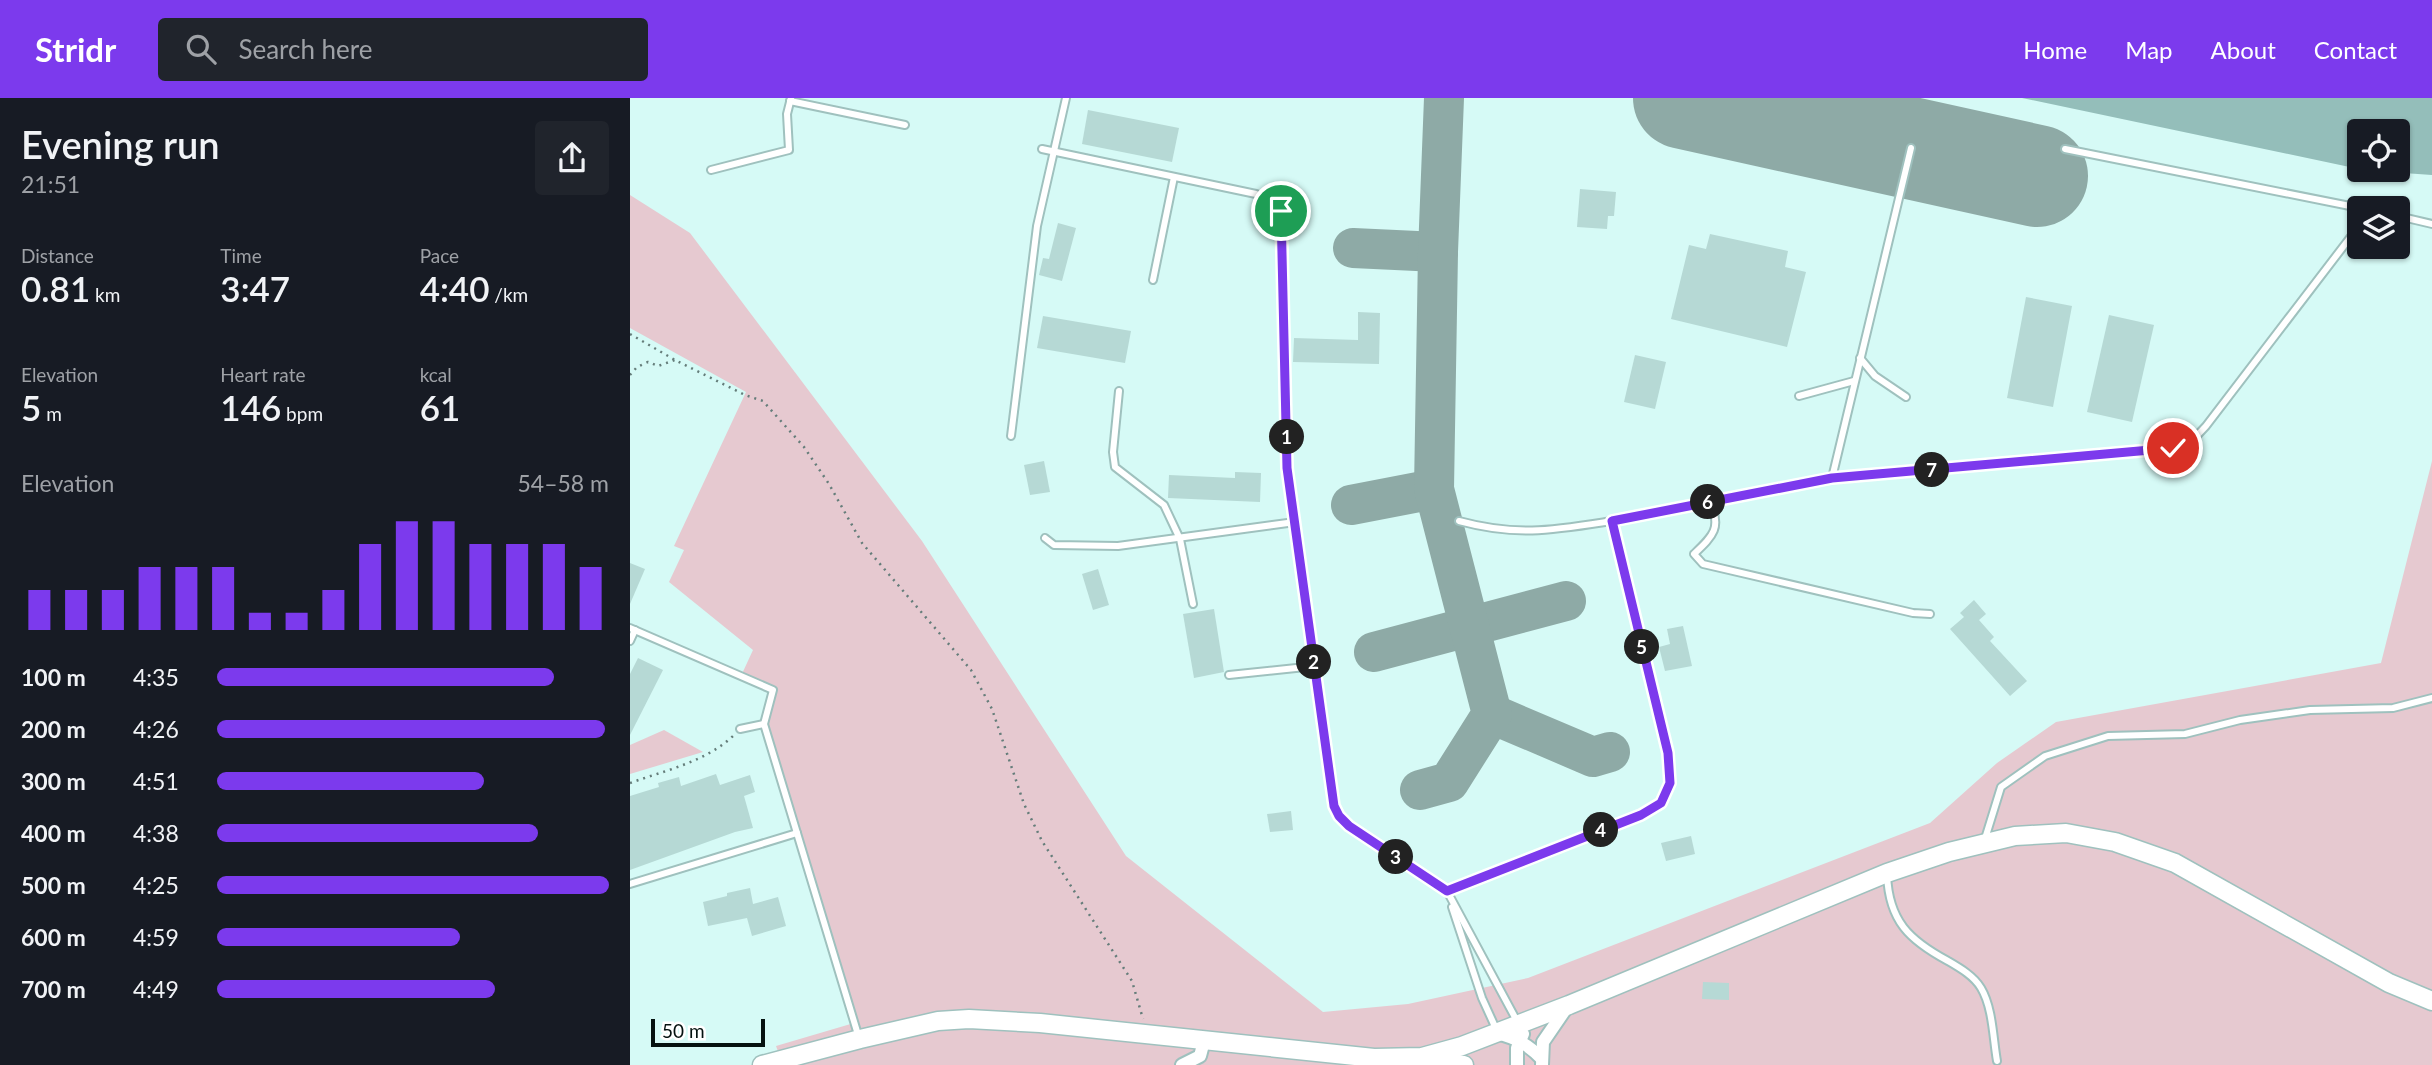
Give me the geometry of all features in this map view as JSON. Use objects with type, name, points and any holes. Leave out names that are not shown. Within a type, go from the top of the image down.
[{"type":"street","points":[[1422,1057],[1462,1046],[1497,1032],[1522,1029],[1569,1005],[1887,873],[1983,843],[2015,836],[2066,834],[2115,842],[2175,863],[2389,984],[2432,1001]]},
{"type":"street","points":[[1542,1062],[1543,1042],[1569,1005]]},
{"type":"street","points":[[762,1065],[939,1021],[969,1020],[1040,1023],[1374,1058],[1422,1057],[1464,1065]]},
{"type":"street","points":[[1522,1029],[1542,1062]]},
{"type":"street","points":[[1517,1065],[1522,1029]]},
{"type":"street","points":[[1182,1065],[1200,1056],[1203,1041]]},
{"type":"lane","points":[[1011,436],[1037,226],[1066,98]]},
{"type":"lane","points":[[710,170],[789,150],[787,114],[790,99],[905,125]]},
{"type":"lane","points":[[1832,478],[1911,148]]},
{"type":"lane","points":[[1042,149],[1256,194],[1274,201],[1281,211],[1287,468],[1334,806],[1349,826],[1447,891],[1522,1029]]},
{"type":"lane","points":[[2065,149],[2347,206]]},
{"type":"lane","points":[[1153,280],[1174,177]]},
{"type":"lane","points":[[2410,219],[2432,224]]},
{"type":"lane","points":[[1459,522],[1488,529],[1523,532],[1612,521],[1832,478],[2133,453],[2189,444],[2206,426],[2347,240]]},
{"type":"lane","points":[[1860,358],[1875,376],[1906,397]]},
{"type":"lane","points":[[1799,396],[1854,381]]},
{"type":"lane","points":[[1119,391],[1113,452],[1115,467],[1164,505],[1180,539],[1193,604]]},
{"type":"lane","points":[[1710,502],[1716,514],[1716,526],[1712,537],[1695,554],[1703,564],[1913,613],[1930,614]]},
{"type":"lane","points":[[1447,891],[1641,815],[1661,803],[1670,783],[1668,753],[1612,521]]},
{"type":"lane","points":[[1045,538],[1054,545],[1118,546],[1295,522]]},
{"type":"lane","points":[[630,641],[632,629],[773,690],[764,724],[860,1039]]},
{"type":"lane","points":[[1229,675],[1315,666]]},
{"type":"lane","points":[[1983,843],[2001,787],[2045,756],[2108,736],[2185,734],[2254,718],[2310,710],[2393,708],[2432,698]]},
{"type":"lane","points":[[740,729],[764,724]]},
{"type":"lane","points":[[630,884],[797,833]]},
{"type":"lane","points":[[1887,873],[1894,914],[1911,938],[1972,977],[1982,989],[1997,1061]]},
{"type":"lane","points":[[1447,891],[1482,998],[1497,1032]]},
{"type":"path","points":[[630,334],[675,360],[745,395],[763,401],[804,447],[829,484],[862,543],[971,670],[992,709],[1024,804],[1042,841],[1132,981],[1143,1014],[1144,1034]]},
{"type":"path","points":[[630,375],[637,367],[648,362],[658,366],[675,360]]},
{"type":"path","points":[[630,783],[690,762],[720,748],[740,729]]},
{"type":"shaded area","points":[[630,195],[690,233],[922,541],[1126,856],[1323,1012],[1408,1004],[1528,978],[1930,823],[1997,763],[2056,722],[2381,663],[2432,461],[2432,1065],[783,1065],[776,1046],[854,1023],[764,724],[773,690],[741,676],[753,650],[669,582],[684,550],[674,546],[746,392],[630,328]]},
{"type":"shaded area","points":[[664,730],[703,752],[630,774],[630,745]]},
{"type":"water","points":[[2022,98],[2432,98],[2432,175],[2410,173],[2410,119],[2347,119],[2347,166]]},
{"type":"building","points":[[1088,110],[1179,128],[1172,162],[1082,144]]},
{"type":"building","points":[[1580,189],[1616,192],[1614,216],[1608,216],[1607,229],[1577,227]]},
{"type":"building","points":[[1058,223],[1076,228],[1062,281],[1039,275],[1043,258],[1049,259]]},
{"type":"building","points":[[1710,234],[1788,251],[1785,267],[1806,272],[1787,347],[1671,319],[1689,245],[1706,249]]},
{"type":"building","points":[[2026,297],[2072,306],[2053,407],[2007,398]]},
{"type":"building","points":[[1358,312],[1380,313],[1379,364],[1293,362],[1294,338],[1358,340]]},
{"type":"building","points":[[2109,315],[2154,325],[2132,422],[2087,412]]},
{"type":"building","points":[[1043,316],[1131,331],[1125,363],[1037,348]]},
{"type":"building","points":[[1635,355],[1666,362],[1655,409],[1624,402]]},
{"type":"building","points":[[1044,461],[1050,492],[1030,495],[1024,465]]},
{"type":"building","points":[[1235,472],[1261,473],[1260,502],[1168,498],[1169,475],[1235,478]]},
{"type":"building","points":[[630,563],[645,569],[630,604]]},
{"type":"building","points":[[1098,569],[1109,605],[1093,610],[1082,574]]},
{"type":"building","points":[[1974,600],[1986,614],[1979,620],[1994,637],[1990,641],[2027,681],[2010,696],[1950,629],[1964,617],[1960,613]]},
{"type":"building","points":[[1214,609],[1224,672],[1194,678],[1183,614]]},
{"type":"building","points":[[1683,626],[1692,666],[1665,671],[1659,647],[1670,644],[1667,629]]},
{"type":"building","points":[[638,658],[663,670],[630,735],[630,674]]},
{"type":"building","points":[[716,774],[720,785],[750,775],[755,792],[744,796],[753,828],[630,870],[630,796],[679,777],[681,786]]},
{"type":"building","points":[[1291,811],[1293,830],[1270,832],[1267,814]]},
{"type":"building","points":[[1691,836],[1695,854],[1666,861],[1661,843]]},
{"type":"building","points":[[750,888],[753,904],[778,897],[786,926],[752,936],[747,918],[708,926],[703,902]]},
{"type":"building","points":[[1703,982],[1729,983],[1729,1000],[1702,999]]},
{"type":"taxiway","points":[[1420,790],[1449,782],[1492,714],[1434,489],[1444,98]]},
{"type":"taxiway","points":[[1353,248],[1438,252]]},
{"type":"taxiway","points":[[1351,505],[1434,489]]},
{"type":"taxiway","points":[[1374,652],[1566,601]]},
{"type":"taxiway","points":[[1492,714],[1593,757],[1610,752]]},
{"type":"runway","points":[[1684,98],[2037,176]]},
{"type":"route","points":[[1281,211],[1287,468],[1334,806],[1349,826],[1447,891],[1641,815],[1661,803],[1670,783],[1668,753],[1612,521],[1832,478],[2173,448]]}]
